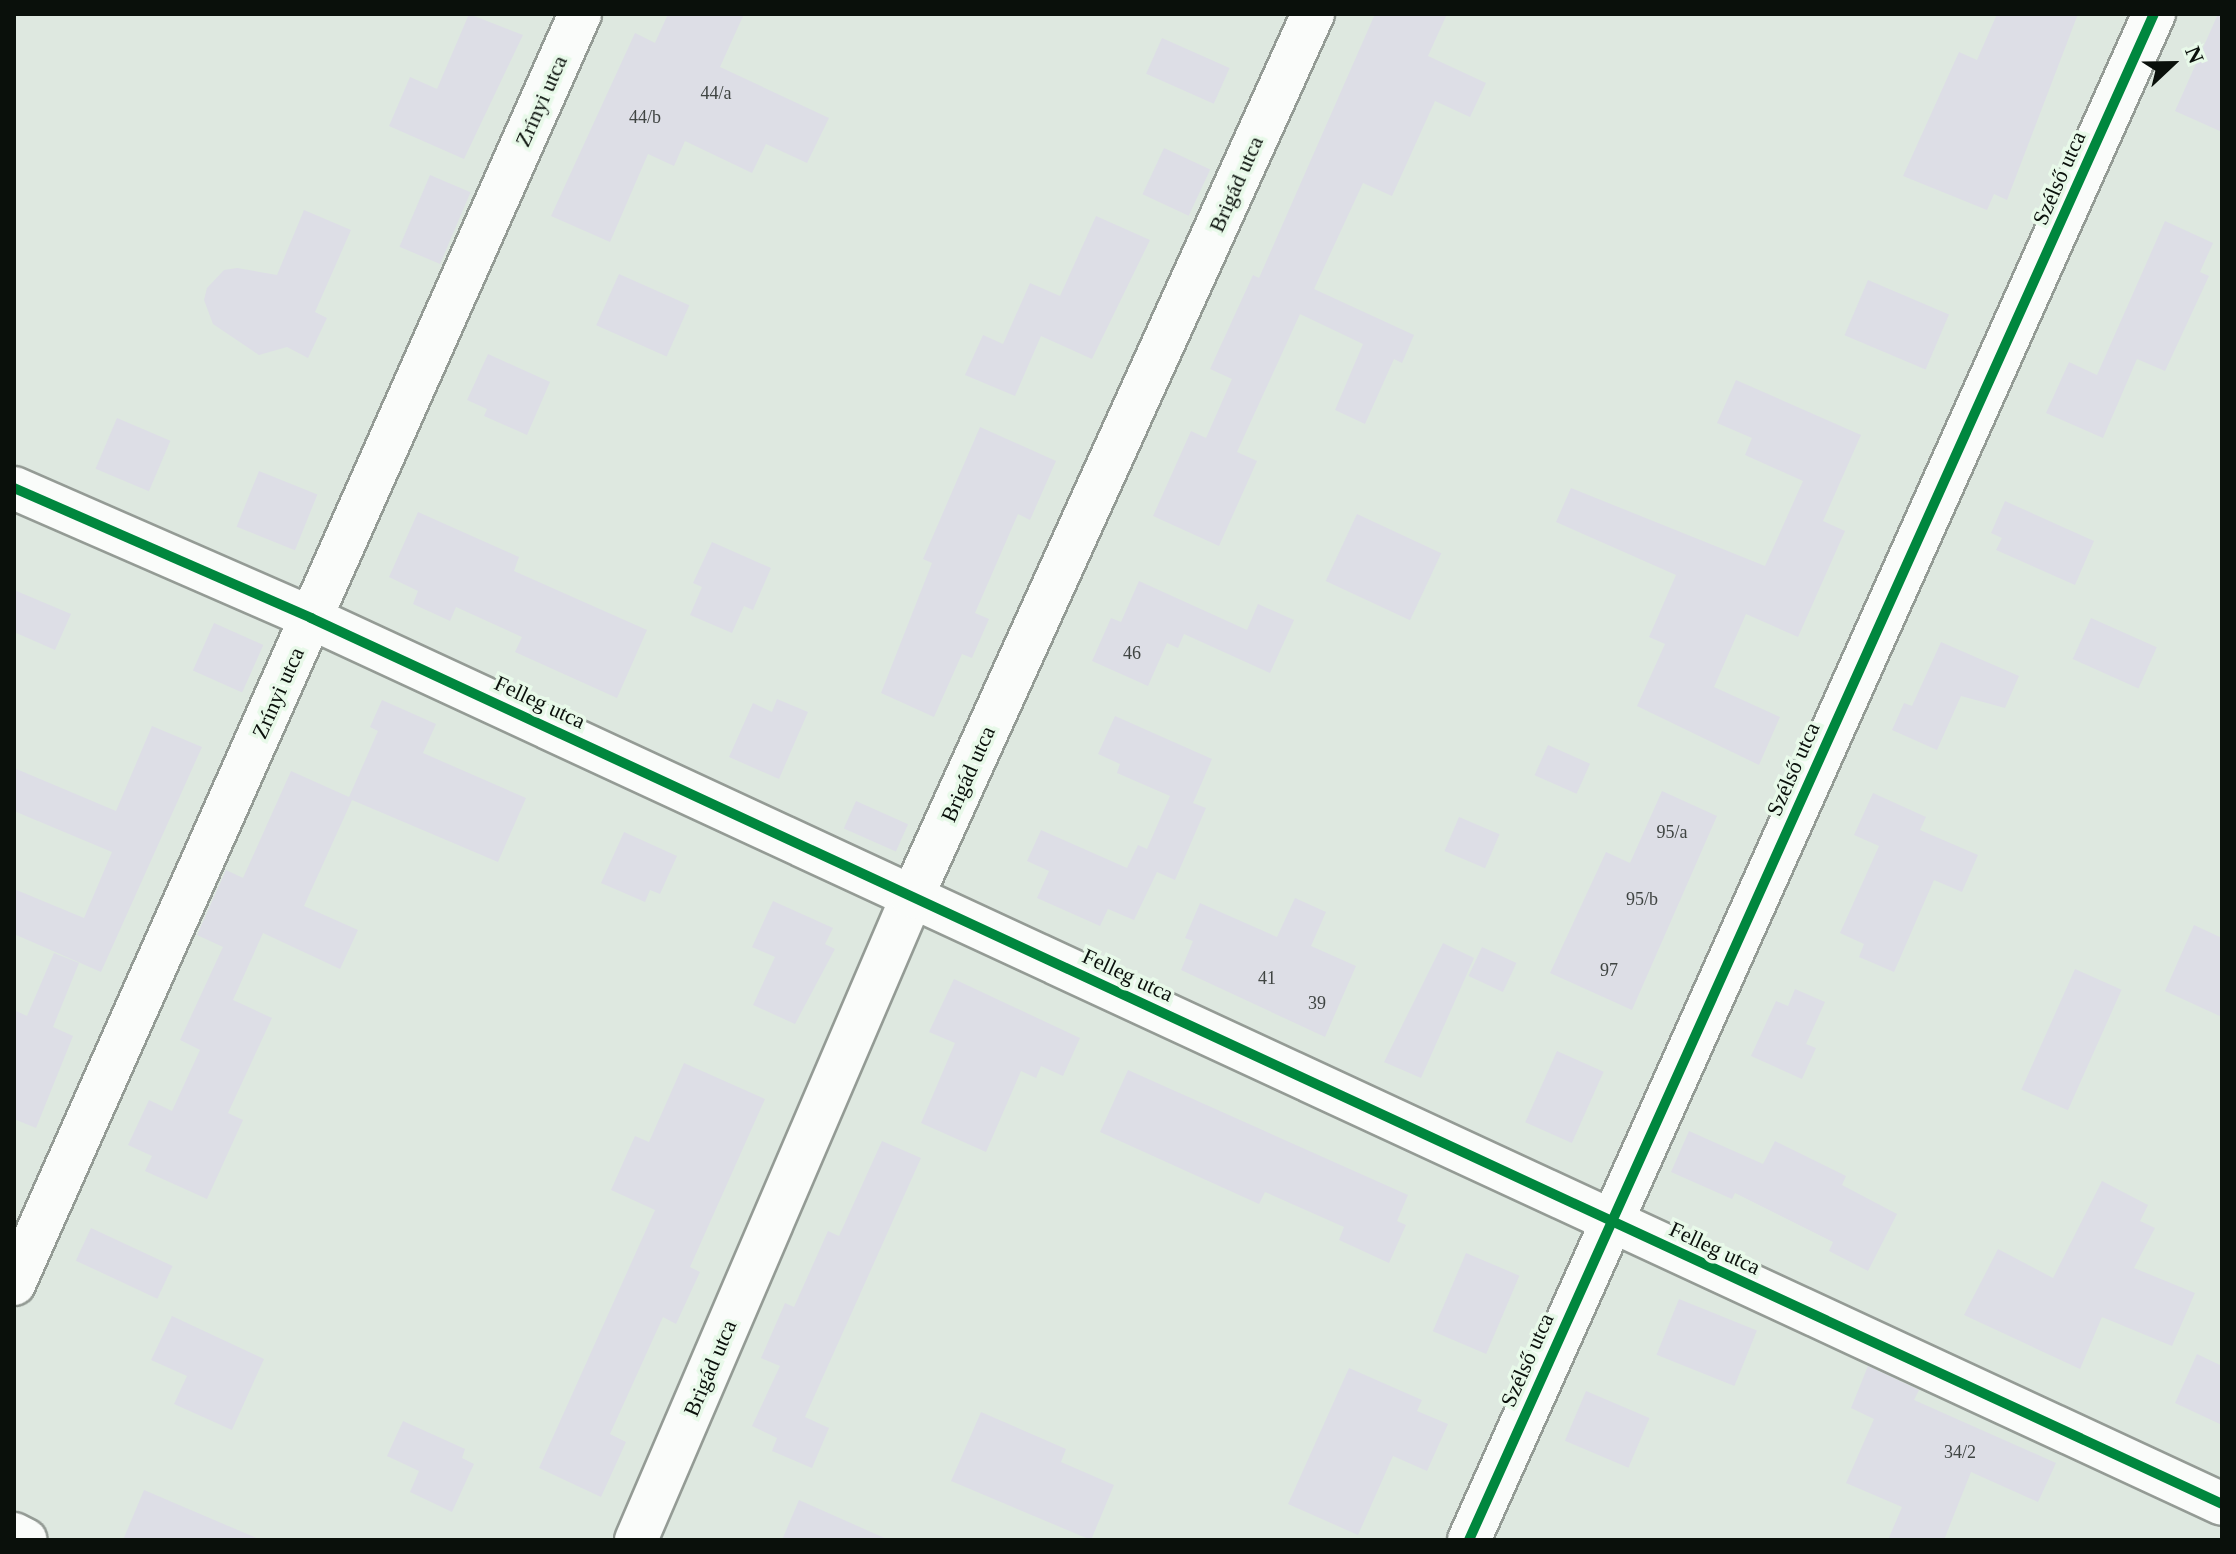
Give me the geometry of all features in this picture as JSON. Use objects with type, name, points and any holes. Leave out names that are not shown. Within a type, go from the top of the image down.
[{"type":"street","name":"Zrínyi utca","points":[[14,1284],[580,14]]},
{"type":"street","name":"Brigád utca","points":[[636,1540],[912,897],[1313,14]]},
{"type":"street","name":"Szélső utca","points":[[1469,1540],[2154,14]]},
{"type":"street","name":"Felleg utca","points":[[14,488],[311,618],[2222,1504]]},
{"type":"street","points":[[14,1534],[26,1540]]},
{"type":"building","points":[[469,14],[523,35],[464,159],[389,126],[410,77],[437,89]]},
{"type":"building","points":[[668,14],[744,14],[720,67],[829,118],[807,163],[766,144],[752,173],[685,141],[674,166],[648,154],[610,242],[551,216],[635,33],[655,43]]},
{"type":"building","points":[[1375,14],[1447,14],[1428,56],[1486,83],[1470,117],[1435,101],[1392,196],[1363,183],[1314,289],[1414,335],[1402,363],[1394,359],[1365,424],[1335,410],[1363,344],[1300,314],[1237,452],[1257,461],[1219,546],[1153,516],[1191,431],[1206,438],[1232,379],[1210,369],[1253,275],[1259,278]]},
{"type":"building","points":[[1997,14],[2078,14],[2007,200],[1994,194],[1987,210],[1903,176],[1959,52],[1977,60]]},
{"type":"building","points":[[2218,14],[2222,14],[2222,132],[2175,111]]},
{"type":"building","points":[[1162,38],[1230,68],[1214,104],[1146,74]]},
{"type":"building","points":[[1164,148],[1210,170],[1189,216],[1142,194]]},
{"type":"building","points":[[430,175],[471,192],[440,264],[400,247]]},
{"type":"building","points":[[304,210],[351,230],[315,312],[327,318],[308,358],[287,347],[259,355],[213,324],[204,300],[207,288],[224,270],[237,268],[277,275]]},
{"type":"building","points":[[1096,216],[1150,240],[1092,359],[1041,336],[1015,396],[965,375],[983,335],[1003,344],[1030,283],[1060,296]]},
{"type":"building","points":[[2165,221],[2213,243],[2200,272],[2209,276],[2165,371],[2137,359],[2103,438],[2046,413],[2069,362],[2097,375]]},
{"type":"building","points":[[619,274],[689,305],[667,356],[596,325]]},
{"type":"building","points":[[1868,280],[1949,314],[1926,370],[1845,335]]},
{"type":"building","points":[[488,354],[550,382],[527,435],[484,416],[487,409],[467,400]]},
{"type":"building","points":[[1736,380],[1861,435],[1823,521],[1845,531],[1798,637],[1746,614],[1714,687],[1780,717],[1759,765],[1637,706],[1665,644],[1649,637],[1676,575],[1556,522],[1571,488],[1765,566],[1803,481],[1745,455],[1752,438],[1717,423]]},
{"type":"building","points":[[117,418],[170,441],[149,491],[96,469]]},
{"type":"building","points":[[980,427],[1056,461],[1030,520],[1018,514],[975,613],[989,619],[972,658],[962,654],[934,717],[881,693],[932,563],[923,559]]},
{"type":"building","points":[[259,471],[317,495],[295,550],[237,527]]},
{"type":"building","points":[[2005,501],[2094,541],[2075,585],[1996,550],[2002,538],[1991,533]]},
{"type":"building","points":[[418,512],[519,557],[514,571],[647,630],[617,698],[515,652],[522,637],[456,607],[450,621],[413,604],[418,591],[389,577]]},
{"type":"building","points":[[1357,514],[1441,553],[1410,620],[1326,581]]},
{"type":"building","points":[[712,542],[771,568],[753,610],[744,606],[732,633],[690,615],[702,587],[693,583]]},
{"type":"building","points":[[1139,581],[1247,630],[1258,604],[1294,620],[1270,673],[1184,634],[1178,648],[1167,643],[1148,686],[1092,661],[1111,618],[1121,622]]},
{"type":"building","points":[[14,590],[71,614],[55,650],[14,632]]},
{"type":"building","points":[[2091,618],[2157,647],[2138,688],[2073,659]]},
{"type":"building","points":[[214,623],[263,645],[242,692],[193,671]]},
{"type":"building","points":[[1941,642],[2019,676],[2005,708],[1961,696],[1937,750],[1892,730],[1904,703],[1912,706]]},
{"type":"building","points":[[777,699],[808,712],[779,779],[729,757],[753,703],[772,712]]},
{"type":"building","points":[[382,700],[436,724],[423,753],[526,798],[498,862],[352,800],[304,906],[358,930],[340,969],[263,933],[233,1000],[272,1018],[228,1113],[243,1120],[207,1199],[145,1171],[152,1156],[128,1145],[149,1100],[172,1111],[200,1050],[180,1040],[223,947],[197,935],[226,870],[243,878],[291,771],[349,797],[378,731],[370,727]]},
{"type":"building","points":[[1115,716],[1212,759],[1193,803],[1206,808],[1175,880],[1157,872],[1134,920],[1108,909],[1100,926],[1037,898],[1049,871],[1027,861],[1041,830],[1127,868],[1138,845],[1147,849],[1170,796],[1117,773],[1120,764],[1098,754]]},
{"type":"building","points":[[152,726],[202,747],[101,972],[14,934],[14,889],[84,918],[112,852],[14,811],[14,768],[116,811]]},
{"type":"building","points":[[1548,745],[1590,764],[1577,794],[1535,775]]},
{"type":"building","points":[[1662,791],[1717,816],[1632,1010],[1550,973],[1606,852],[1630,863]]},
{"type":"building","points":[[1873,793],[1926,817],[1920,830],[1978,855],[1962,892],[1934,880],[1894,972],[1859,957],[1864,944],[1840,933],[1879,846],[1854,835]]},
{"type":"building","points":[[856,801],[908,824],[896,852],[844,828]]},
{"type":"building","points":[[1459,817],[1500,834],[1485,868],[1445,851]]},
{"type":"building","points":[[624,832],[677,856],[660,894],[650,890],[645,902],[601,883]]},
{"type":"building","points":[[1295,898],[1326,912],[1311,946],[1356,966],[1325,1037],[1181,970],[1193,941],[1185,938],[1200,903],[1277,937]]},
{"type":"building","points":[[773,901],[833,928],[825,944],[835,949],[795,1024],[753,1005],[775,957],[752,947]]},
{"type":"building","points":[[2194,925],[2222,938],[2222,1017],[2165,991]]},
{"type":"building","points":[[1443,943],[1474,958],[1421,1078],[1384,1062]]},
{"type":"building","points":[[1482,947],[1516,963],[1503,992],[1468,976]]},
{"type":"building","points":[[54,953],[79,963],[53,1027],[73,1036],[36,1128],[14,1119],[14,1010],[27,1016]]},
{"type":"building","points":[[2075,969],[2122,990],[2068,1110],[2021,1090]]},
{"type":"building","points":[[954,979],[1080,1038],[1063,1076],[1041,1066],[1036,1078],[1021,1071],[986,1152],[921,1123],[955,1043],[929,1032]]},
{"type":"building","points":[[1795,989],[1825,1002],[1806,1044],[1816,1048],[1802,1079],[1751,1056],[1776,1001],[1788,1006]]},
{"type":"building","points":[[1557,1051],[1604,1072],[1572,1143],[1525,1122]]},
{"type":"building","points":[[684,1063],[765,1099],[690,1267],[700,1272],[676,1324],[663,1317],[610,1434],[626,1442],[601,1497],[539,1468],[655,1210],[611,1190],[635,1136],[649,1142]]},
{"type":"building","points":[[1128,1070],[1408,1195],[1397,1221],[1406,1225],[1389,1263],[1339,1240],[1344,1227],[1265,1192],[1259,1204],[1100,1132]]},
{"type":"building","points":[[1689,1131],[1763,1164],[1775,1141],[1846,1176],[1842,1185],[1897,1214],[1868,1271],[1829,1251],[1833,1242],[1735,1193],[1732,1199],[1671,1172]]},
{"type":"building","points":[[882,1141],[921,1158],[805,1417],[829,1428],[812,1468],[772,1451],[777,1438],[752,1426],[780,1366],[761,1358],[785,1303],[794,1307],[828,1231],[839,1236]]},
{"type":"building","points":[[2102,1181],[2148,1205],[2140,1221],[2155,1228],[2134,1268],[2195,1293],[2172,1346],[2102,1317],[2080,1369],[1964,1315],[1998,1249],[2053,1278]]},
{"type":"building","points":[[91,1228],[173,1266],[157,1299],[76,1261]]},
{"type":"building","points":[[1466,1253],[1519,1276],[1486,1354],[1433,1331]]},
{"type":"building","points":[[1679,1299],[1757,1330],[1734,1386],[1657,1355]]},
{"type":"building","points":[[172,1316],[264,1359],[232,1430],[174,1404],[187,1376],[151,1360]]},
{"type":"building","points":[[2197,1354],[2222,1366],[2222,1425],[2175,1403]]},
{"type":"building","points":[[1868,1366],[1919,1390],[1914,1400],[2056,1463],[2038,1502],[1971,1472],[1944,1540],[1888,1540],[1902,1507],[1846,1483],[1874,1419],[1851,1408]]},
{"type":"building","points":[[1349,1368],[1422,1400],[1417,1411],[1448,1424],[1427,1471],[1393,1456],[1358,1535],[1288,1504]]},
{"type":"building","points":[[1586,1391],[1650,1418],[1628,1468],[1565,1441]]},
{"type":"building","points":[[981,1412],[1066,1449],[1061,1462],[1114,1485],[1091,1540],[951,1481]]},
{"type":"building","points":[[403,1421],[465,1449],[462,1458],[474,1464],[452,1512],[410,1492],[419,1471],[387,1456]]},
{"type":"building","points":[[144,1490],[261,1540],[123,1540]]},
{"type":"building","points":[[799,1500],[889,1540],[782,1540]]},
{"type":"cycle path","points":[[1469,1540],[2154,14]]},
{"type":"cycle path","points":[[14,488],[311,618],[2222,1504]]}]
